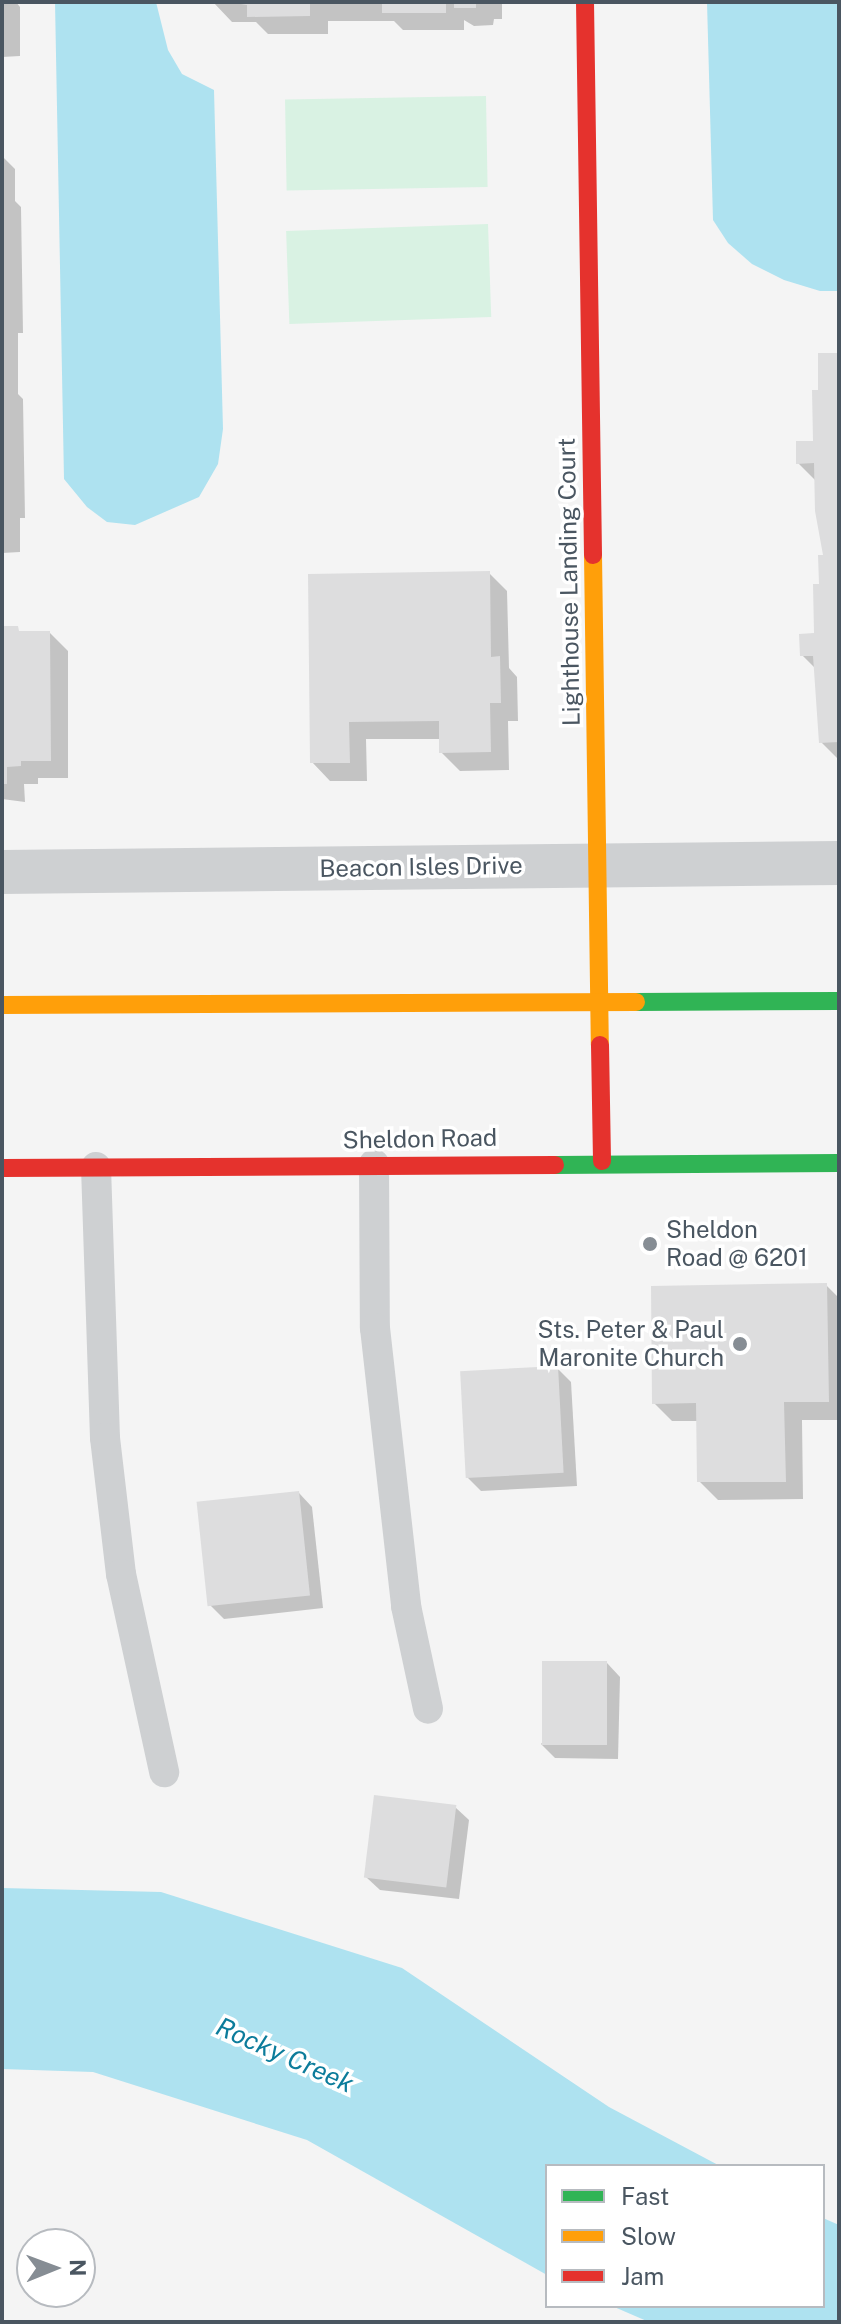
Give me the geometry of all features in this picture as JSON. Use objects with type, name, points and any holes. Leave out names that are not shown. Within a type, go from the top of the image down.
[{"type":"main road","name":"Lighthouse Landing Court","points":[[585,2],[602,1161]]},
{"type":"main road","points":[[2,1005],[839,1001]]},
{"type":"main road","name":"Sheldon Road","points":[[2,1168],[602,1161],[839,1163]]},
{"type":"street","name":"Beacon Isles Drive","points":[[2,872],[839,863]]},
{"type":"lane","points":[[374,1164],[375,1328],[406,1606],[428,1709]]},
{"type":"lane","points":[[96,1167],[105,1438],[121,1574],[164,1772]]},
{"type":"green space","points":[[486,96],[488,187],[287,190],[285,100]]},
{"type":"green space","points":[[488,224],[491,317],[289,324],[286,231]]},
{"type":"water","points":[[55,2],[156,2],[168,50],[182,74],[214,90],[223,429],[218,464],[199,497],[135,525],[107,522],[87,507],[64,479]]},
{"type":"water","points":[[707,2],[839,2],[839,291],[820,291],[784,280],[752,264],[728,243],[713,220]]},
{"type":"water","name":"Rocky Creek","points":[[2,1888],[161,1892],[402,1968],[609,2107],[716,2164],[545,2164],[545,2274],[307,2140],[93,2072],[2,2069]]},
{"type":"water","points":[[825,2219],[839,2225],[839,2322],[649,2322],[617,2308],[825,2308]]},
{"type":"building","points":[[228,2],[310,2],[310,16],[247,17],[247,5]]},
{"type":"building","points":[[382,2],[446,2],[446,13],[382,13]]},
{"type":"building","points":[[454,2],[476,2],[476,8],[454,8]]},
{"type":"building","points":[[818,353],[839,353],[839,742],[819,743],[813,656],[800,656],[799,634],[814,633],[813,584],[819,584],[818,555],[823,555],[815,511],[814,463],[796,464],[796,441],[813,441],[812,390],[818,390]]},
{"type":"building","points":[[490,571],[491,657],[500,656],[501,703],[490,703],[491,752],[439,753],[439,721],[349,722],[350,763],[310,763],[308,574]]},
{"type":"building","points":[[2,626],[18,626],[19,631],[50,631],[51,761],[21,761],[21,766],[7,767],[7,784],[2,784]]},
{"type":"building","name":"Sts. Peter & Paul Maronite Church","points":[[827,1283],[829,1402],[784,1402],[786,1482],[697,1482],[696,1403],[652,1404],[651,1286]]},
{"type":"building","points":[[558,1366],[564,1473],[466,1478],[460,1371]]},
{"type":"building","points":[[299,1491],[310,1595],[208,1606],[197,1502]]},
{"type":"building","points":[[542,1661],[607,1661],[607,1745],[542,1745]]},
{"type":"building","points":[[374,1795],[456,1805],[446,1887],[364,1877]]},
{"type":"traffic: fast","points":[[636,1002],[839,1001]]},
{"type":"traffic: fast","points":[[555,1165],[839,1163]]},
{"type":"traffic: slow","points":[[593,555],[600,1045]]},
{"type":"traffic: slow","points":[[2,1005],[636,1002]]},
{"type":"traffic: jam","points":[[585,2],[593,555]]},
{"type":"traffic: jam","points":[[600,1045],[602,1161]]},
{"type":"traffic: jam","points":[[2,1168],[555,1165]]},
{"type":"place","name":"Sheldon Road @ 6201","points":[[650,1244]]},
{"type":"place","name":"Sts. Peter & Paul Maronite Church","points":[[740,1344]]}]
